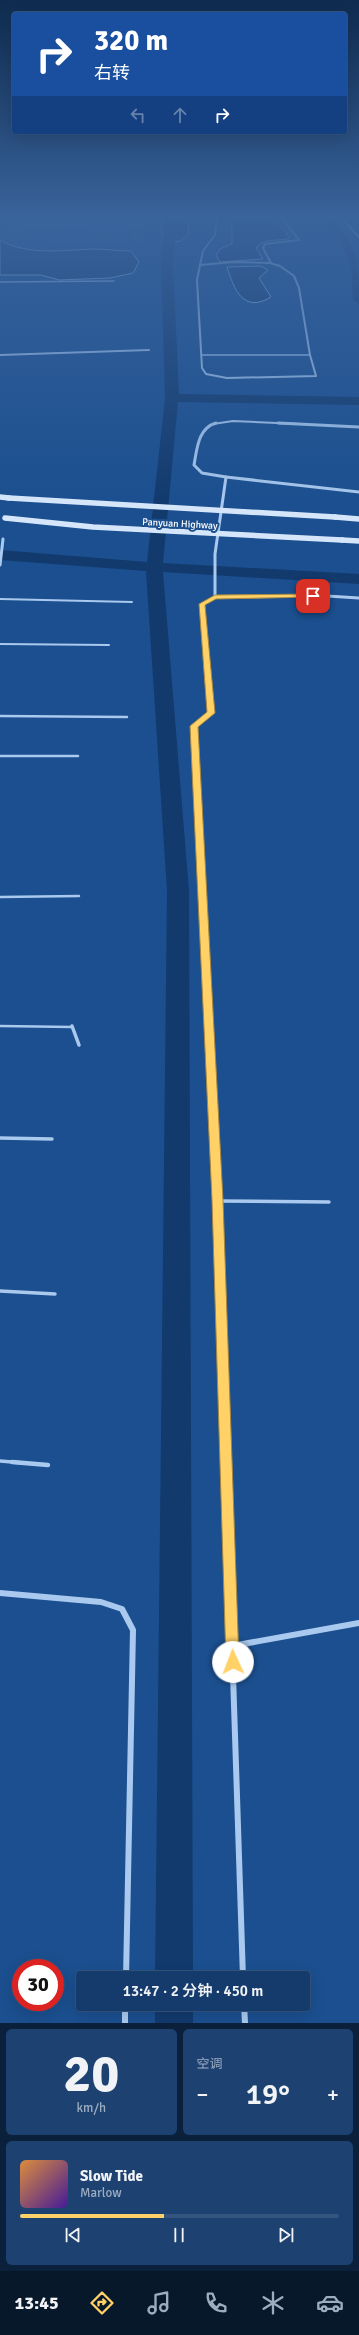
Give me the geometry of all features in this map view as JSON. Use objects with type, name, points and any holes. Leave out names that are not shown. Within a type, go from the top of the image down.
[{"type":"main road","name":"Panyuan Highway","points":[[0,497],[359,519]]},
{"type":"main road","name":"Panyuan Highway","points":[[3,518],[93,528],[359,541]]},
{"type":"street","points":[[199,312],[202,368],[206,374],[227,378],[316,376],[310,355],[302,312]]},
{"type":"street","points":[[0,355],[149,350]]},
{"type":"street","points":[[359,427],[219,421],[207,425],[202,432],[194,465],[202,473],[226,477],[359,492]]},
{"type":"street","points":[[215,597],[215,554],[226,477]]},
{"type":"street","points":[[0,564],[3,539]]},
{"type":"street","points":[[243,1971],[217,1200],[194,726],[211,713],[202,604],[215,597],[327,596],[359,598]]},
{"type":"street","points":[[0,1593],[100,1602],[122,1609],[133,1630],[126,1971]]},
{"type":"street","points":[[232,1646],[359,1623]]},
{"type":"street","points":[[125,2011],[125,2023]]},
{"type":"street","points":[[245,2011],[245,2023]]},
{"type":"lane","points":[[201,355],[310,355]]},
{"type":"lane","points":[[0,599],[132,602]]},
{"type":"lane","points":[[0,644],[109,645]]},
{"type":"lane","points":[[0,716],[127,717]]},
{"type":"lane","points":[[0,756],[78,756]]},
{"type":"lane","points":[[0,897],[79,896]]},
{"type":"lane","points":[[0,1026],[72,1026],[79,1045]]},
{"type":"lane","points":[[0,1138],[52,1139]]},
{"type":"lane","points":[[217,1200],[329,1202]]},
{"type":"lane","points":[[0,1291],[55,1294]]},
{"type":"lane","points":[[0,1461],[48,1465]]},
{"type":"waterway","points":[[170,312],[172,398]]},
{"type":"waterway","points":[[154,567],[172,398]]},
{"type":"waterway","points":[[172,398],[359,401]]},
{"type":"waterway","points":[[0,555],[154,567]]},
{"type":"waterway","points":[[154,567],[359,579]]},
{"type":"waterway","points":[[154,567],[178,891],[174,1971]]},
{"type":"waterway","points":[[174,2011],[174,2023]]},
{"type":"route","points":[[233,1662],[217,1200],[194,726],[211,713],[202,604],[215,597],[313,596]]}]
